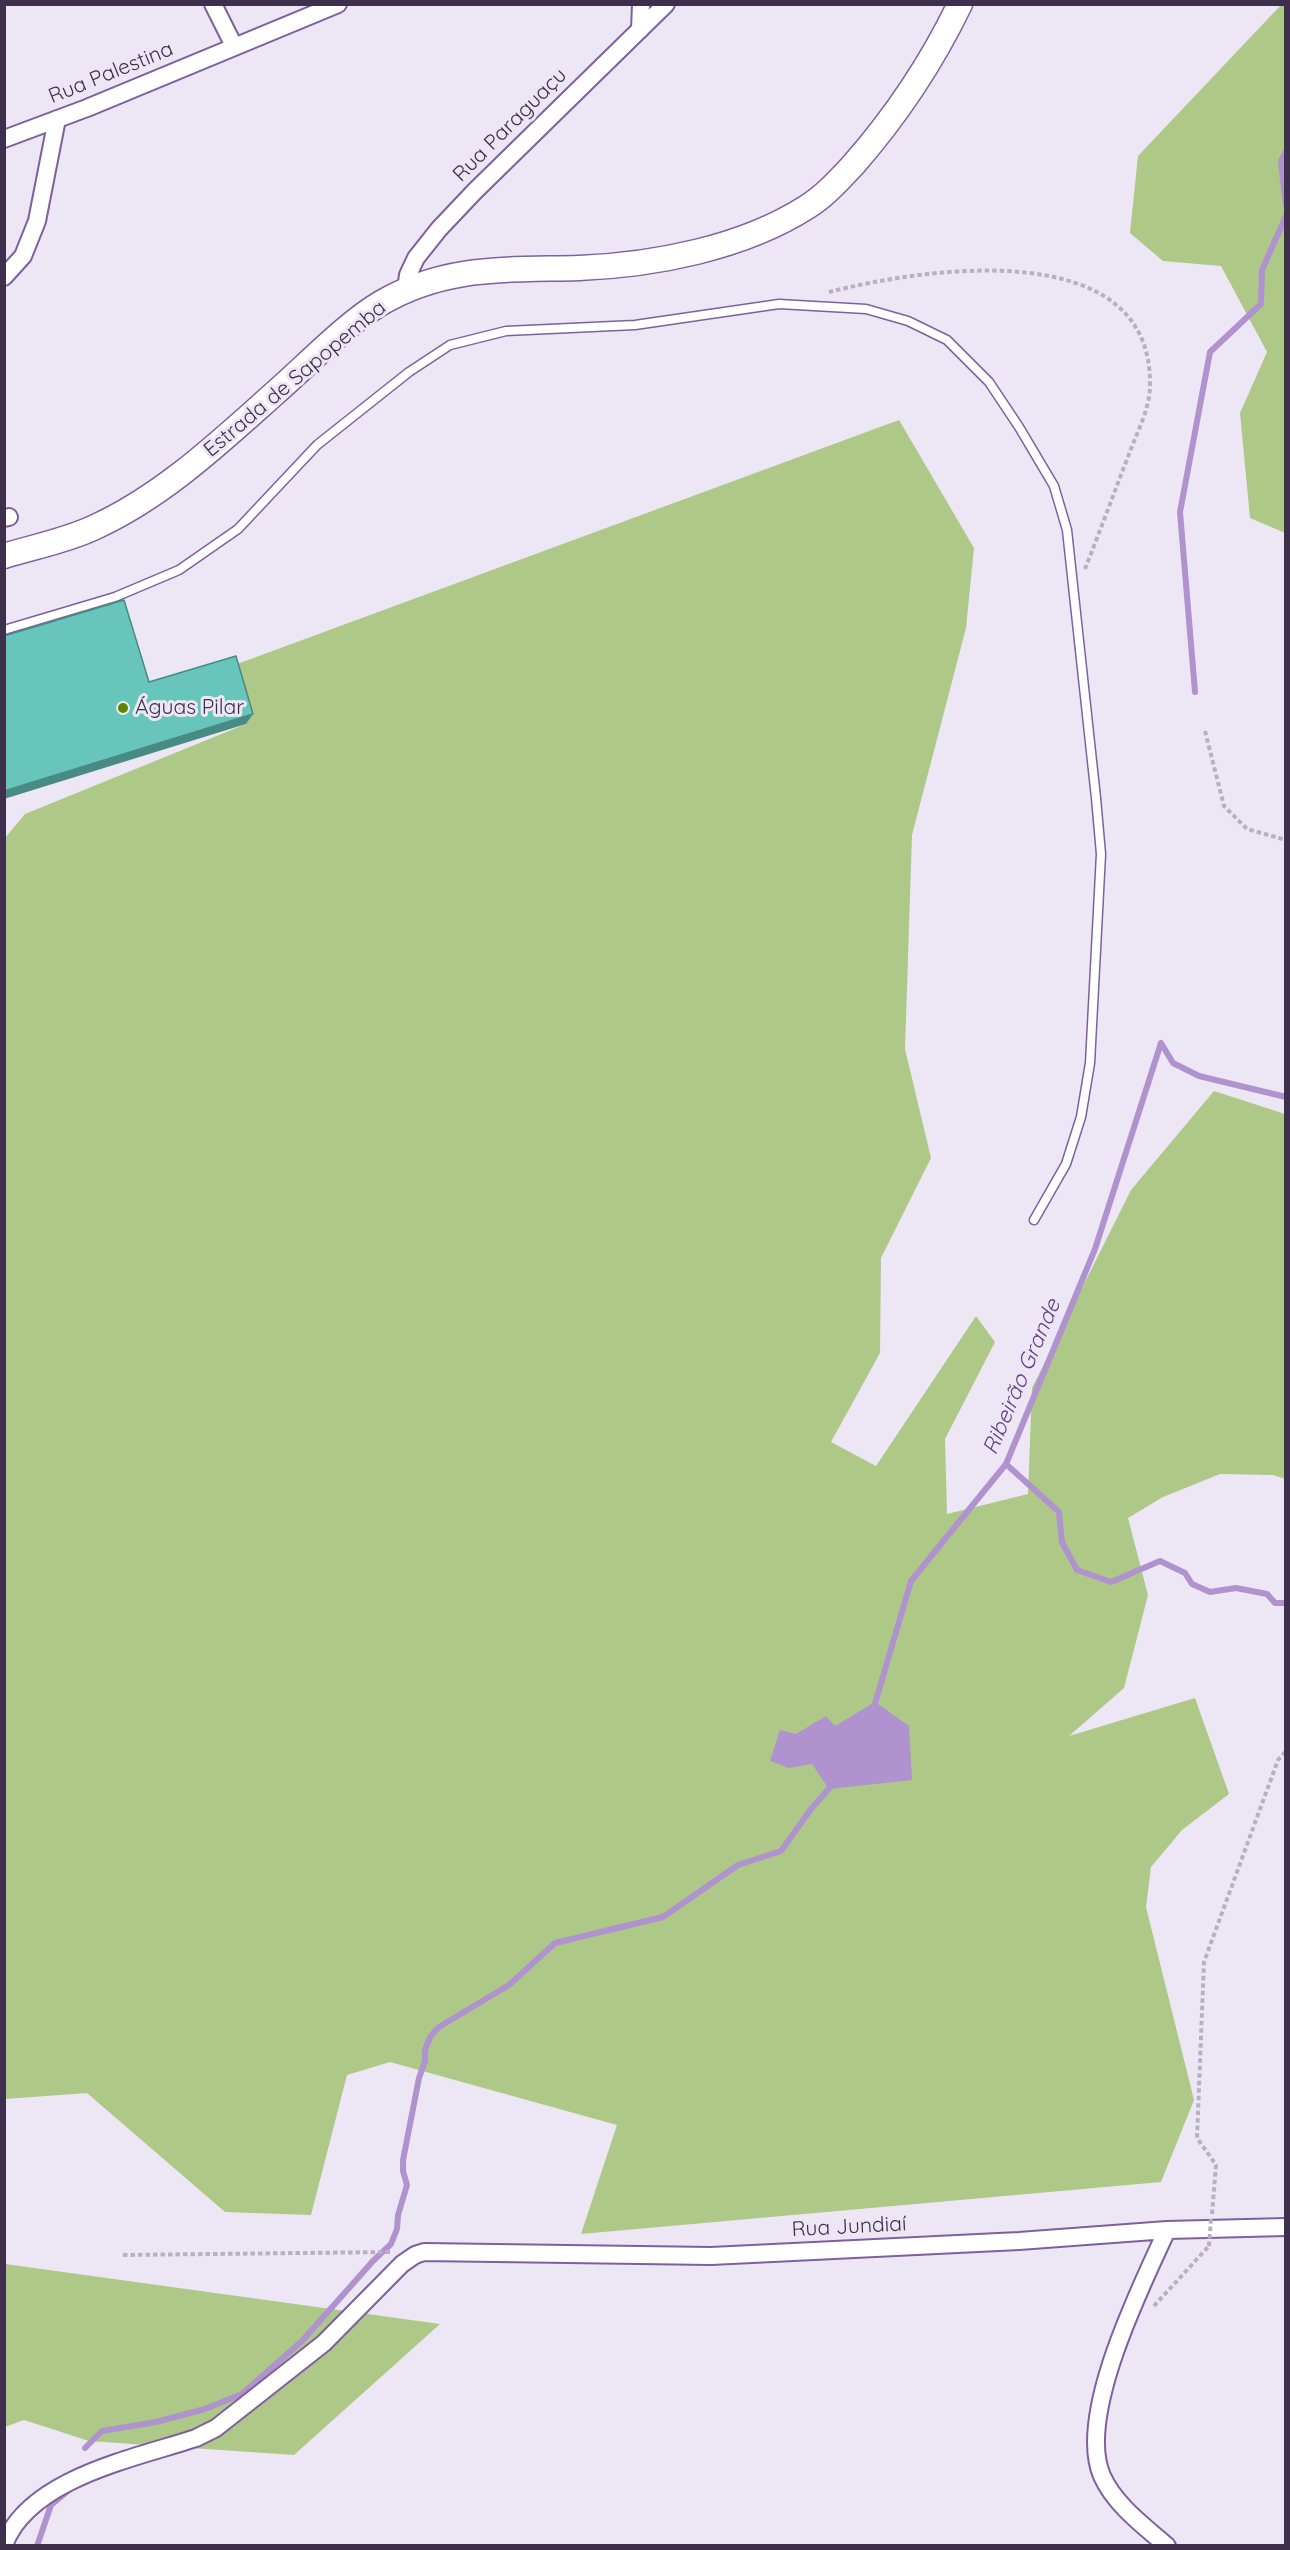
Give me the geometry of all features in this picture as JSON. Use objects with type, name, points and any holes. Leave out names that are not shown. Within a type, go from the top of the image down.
[{"type":"main road","name":"Estrada de Sapopemba","points":[[4,556],[93,528],[157,493],[218,444],[379,304],[406,290],[437,279],[468,272],[581,268],[628,264],[676,256],[752,236],[810,206],[837,182],[877,138],[939,49],[960,4]]},
{"type":"street","points":[[213,4],[234,46]]},
{"type":"street","name":"Rua Palestina","points":[[4,139],[338,4]]},
{"type":"street","points":[[640,30],[641,4]]},
{"type":"street","name":"Rua Paraguaçu","points":[[406,290],[408,275],[416,258],[439,229],[666,4]]},
{"type":"street","points":[[4,277],[23,256],[37,220],[57,119]]},
{"type":"street","name":"Rua Jundiaí","points":[[407,2253],[453,2251],[711,2256],[1019,2241],[1167,2230],[1286,2227]]},
{"type":"street","points":[[1167,2230],[1131,2311],[1107,2379],[1097,2428],[1096,2453],[1102,2476],[1112,2493],[1128,2511],[1167,2546]]},
{"type":"street","points":[[4,2545],[28,2510],[65,2482],[196,2438],[216,2428],[324,2343],[402,2264],[407,2253]]},
{"type":"lane","points":[[4,630],[115,597],[179,570],[238,529],[317,446],[409,372],[450,345],[506,331],[635,325],[779,304],[866,309],[908,321],[947,340],[989,382],[1054,486],[1067,530],[1076,595],[1101,854],[1090,1063],[1081,1117],[1066,1164],[1034,1220]]},
{"type":"path","points":[[823,293],[876,280],[969,270],[1017,272],[1062,280],[1101,292],[1130,317],[1143,342],[1149,364],[1148,403],[1076,595]]},
{"type":"path","points":[[1205,731],[1224,806],[1247,829],[1286,840]]},
{"type":"path","points":[[1153,2307],[1209,2246],[1216,2164],[1197,2138],[1204,1962],[1278,1760],[1286,1751]]},
{"type":"path","points":[[123,2255],[407,2253]]},
{"type":"green space","points":[[1281,5],[1286,5],[1285,533],[1250,518],[1240,413],[1267,352],[1221,266],[1163,261],[1130,233],[1138,156]]},
{"type":"green space","points":[[899,420],[974,548],[966,628],[912,835],[905,1049],[931,1158],[881,1258],[880,1353],[831,1442],[876,1466],[976,1316],[995,1342],[945,1439],[947,1514],[1028,1494],[1032,1388],[1131,1190],[1214,1091],[1285,1114],[1285,1479],[1273,1475],[1220,1474],[1163,1497],[1128,1518],[1148,1595],[1124,1688],[1069,1736],[1195,1698],[1229,1794],[1182,1830],[1151,1867],[1146,1907],[1194,2100],[1161,2182],[581,2234],[617,2125],[390,2062],[347,2075],[311,2215],[225,2212],[87,2093],[5,2099],[5,838],[25,814],[246,724],[229,667]]},
{"type":"green space","points":[[5,2264],[440,2324],[294,2455],[89,2441],[24,2420],[5,2427]]},
{"type":"shaded area","points":[[875,1702],[909,1726],[912,1780],[829,1789],[812,1764],[789,1768],[770,1761],[780,1730],[796,1734],[826,1716],[835,1726]]},
{"type":"building","name":"Águas Pilar","points":[[124,600],[149,682],[236,656],[253,714],[4,791],[4,636]]},
{"type":"waterway","name":"Ribeirão Grande","points":[[1286,151],[1281,161],[1286,206]]},
{"type":"waterway","name":"Ribeirão Grande","points":[[1195,692],[1180,512],[1210,352],[1261,304],[1262,270],[1286,216]]},
{"type":"waterway","points":[[1161,1043],[1173,1063],[1199,1076],[1286,1097]]},
{"type":"waterway","name":"Ribeirão Grande","points":[[874,1707],[911,1581],[1006,1464],[1095,1249],[1161,1043]]},
{"type":"waterway","points":[[1006,1464],[1059,1512],[1062,1542],[1077,1570],[1111,1582],[1160,1561],[1185,1573],[1192,1584],[1210,1592],[1236,1588],[1267,1594],[1275,1603],[1286,1603]]},
{"type":"waterway","points":[[85,2448],[102,2431],[156,2422],[205,2409],[242,2394],[302,2341],[391,2244],[397,2229],[398,2215],[407,2185],[403,2160],[419,2078],[425,2061],[425,2050],[430,2037],[439,2027],[509,1985],[555,1943],[663,1917],[738,1865],[781,1851],[811,1809],[833,1784]]},
{"type":"waterway","points":[[37,2546],[51,2505],[68,2491]]},
{"type":"place","name":"Águas Pilar","points":[[123,708]]}]
